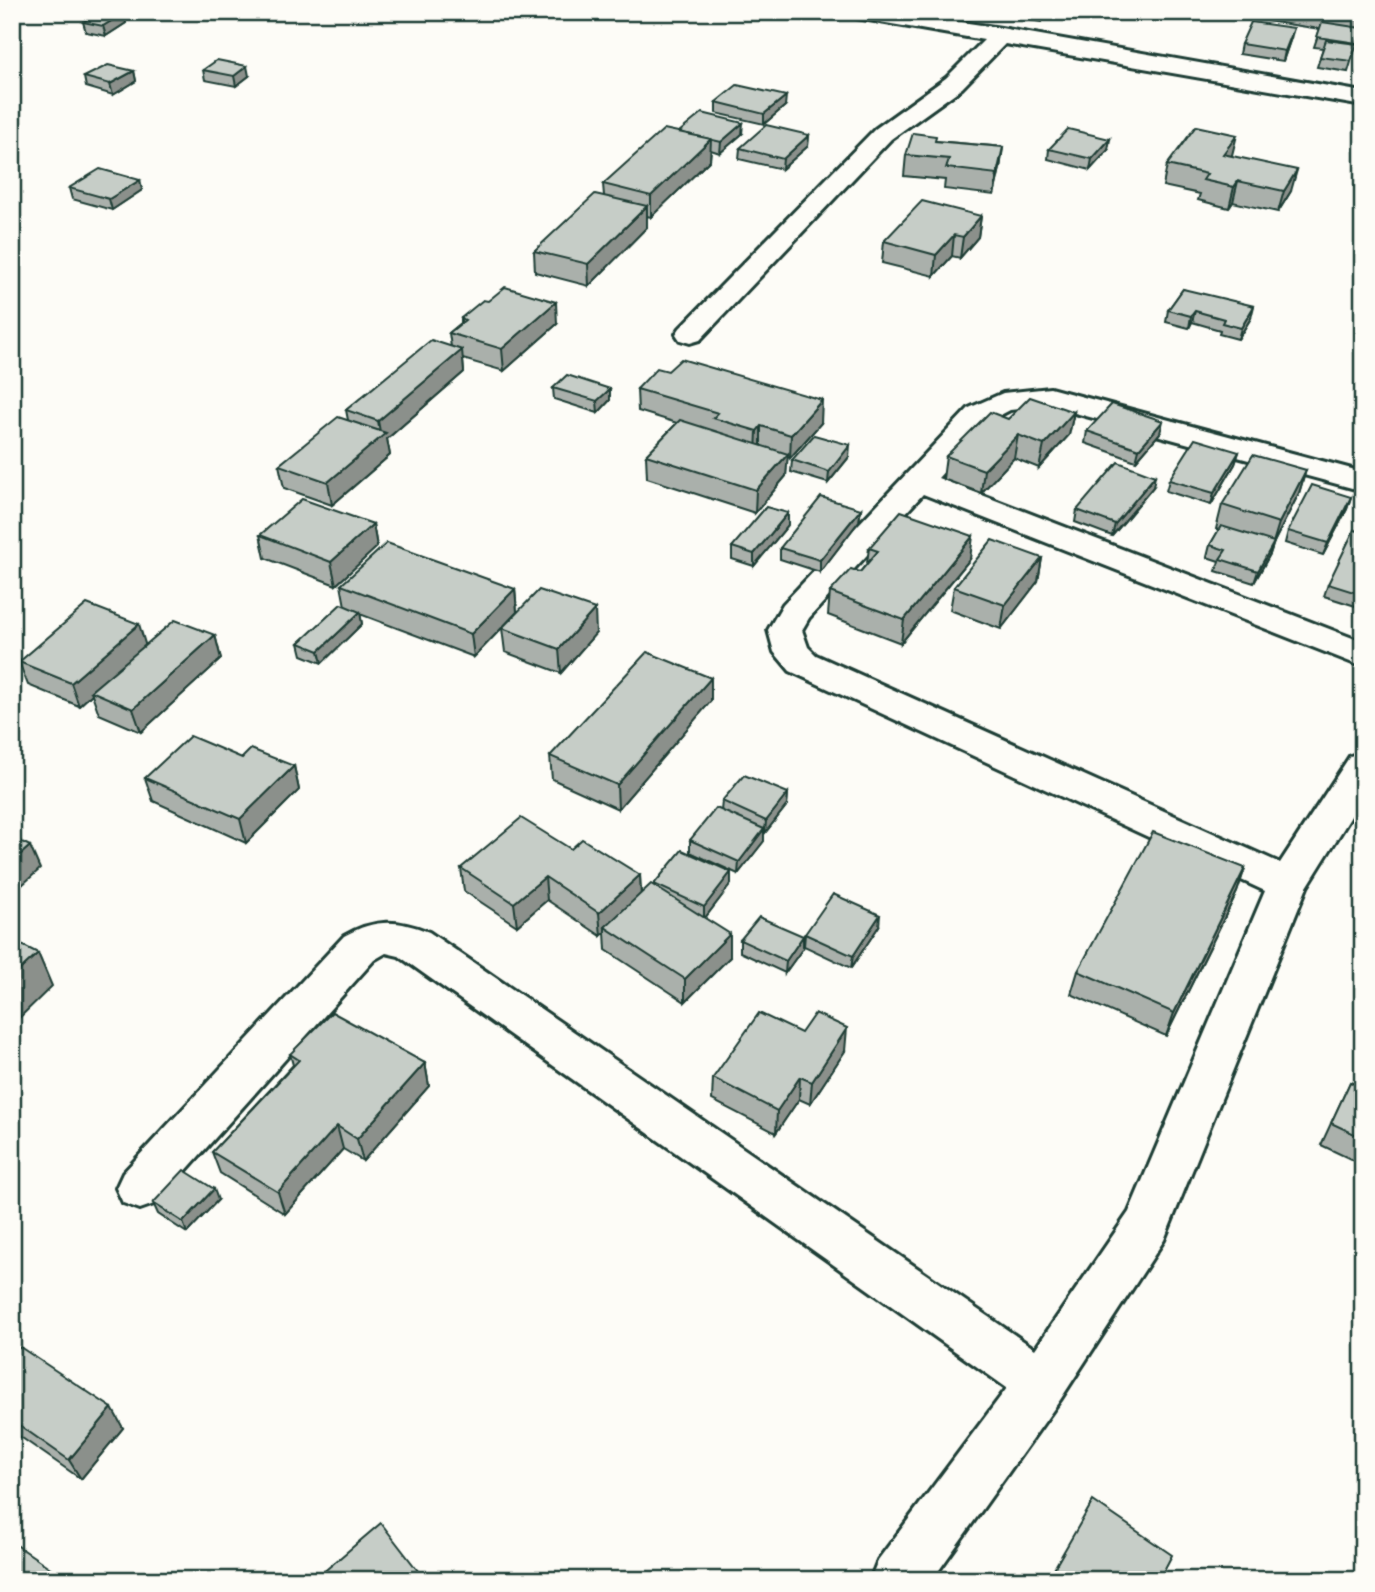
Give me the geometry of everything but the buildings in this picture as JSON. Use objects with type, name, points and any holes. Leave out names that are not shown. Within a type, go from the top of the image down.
[{"type":"street","points":[[857,12],[1363,99]]},
{"type":"street","points":[[690,334],[898,119],[946,90],[975,65],[1001,35]]},
{"type":"street","points":[[1288,884],[803,663],[792,652],[785,630],[794,612],[916,480],[980,414],[1003,402],[1050,397],[1363,482]]},
{"type":"street","points":[[916,480],[1363,654]]},
{"type":"street","points":[[898,1580],[1042,1382],[1147,1225],[1288,884],[1363,765]]},
{"type":"street","points":[[140,1188],[359,948],[377,937],[395,935],[414,944],[1042,1382]]}]
